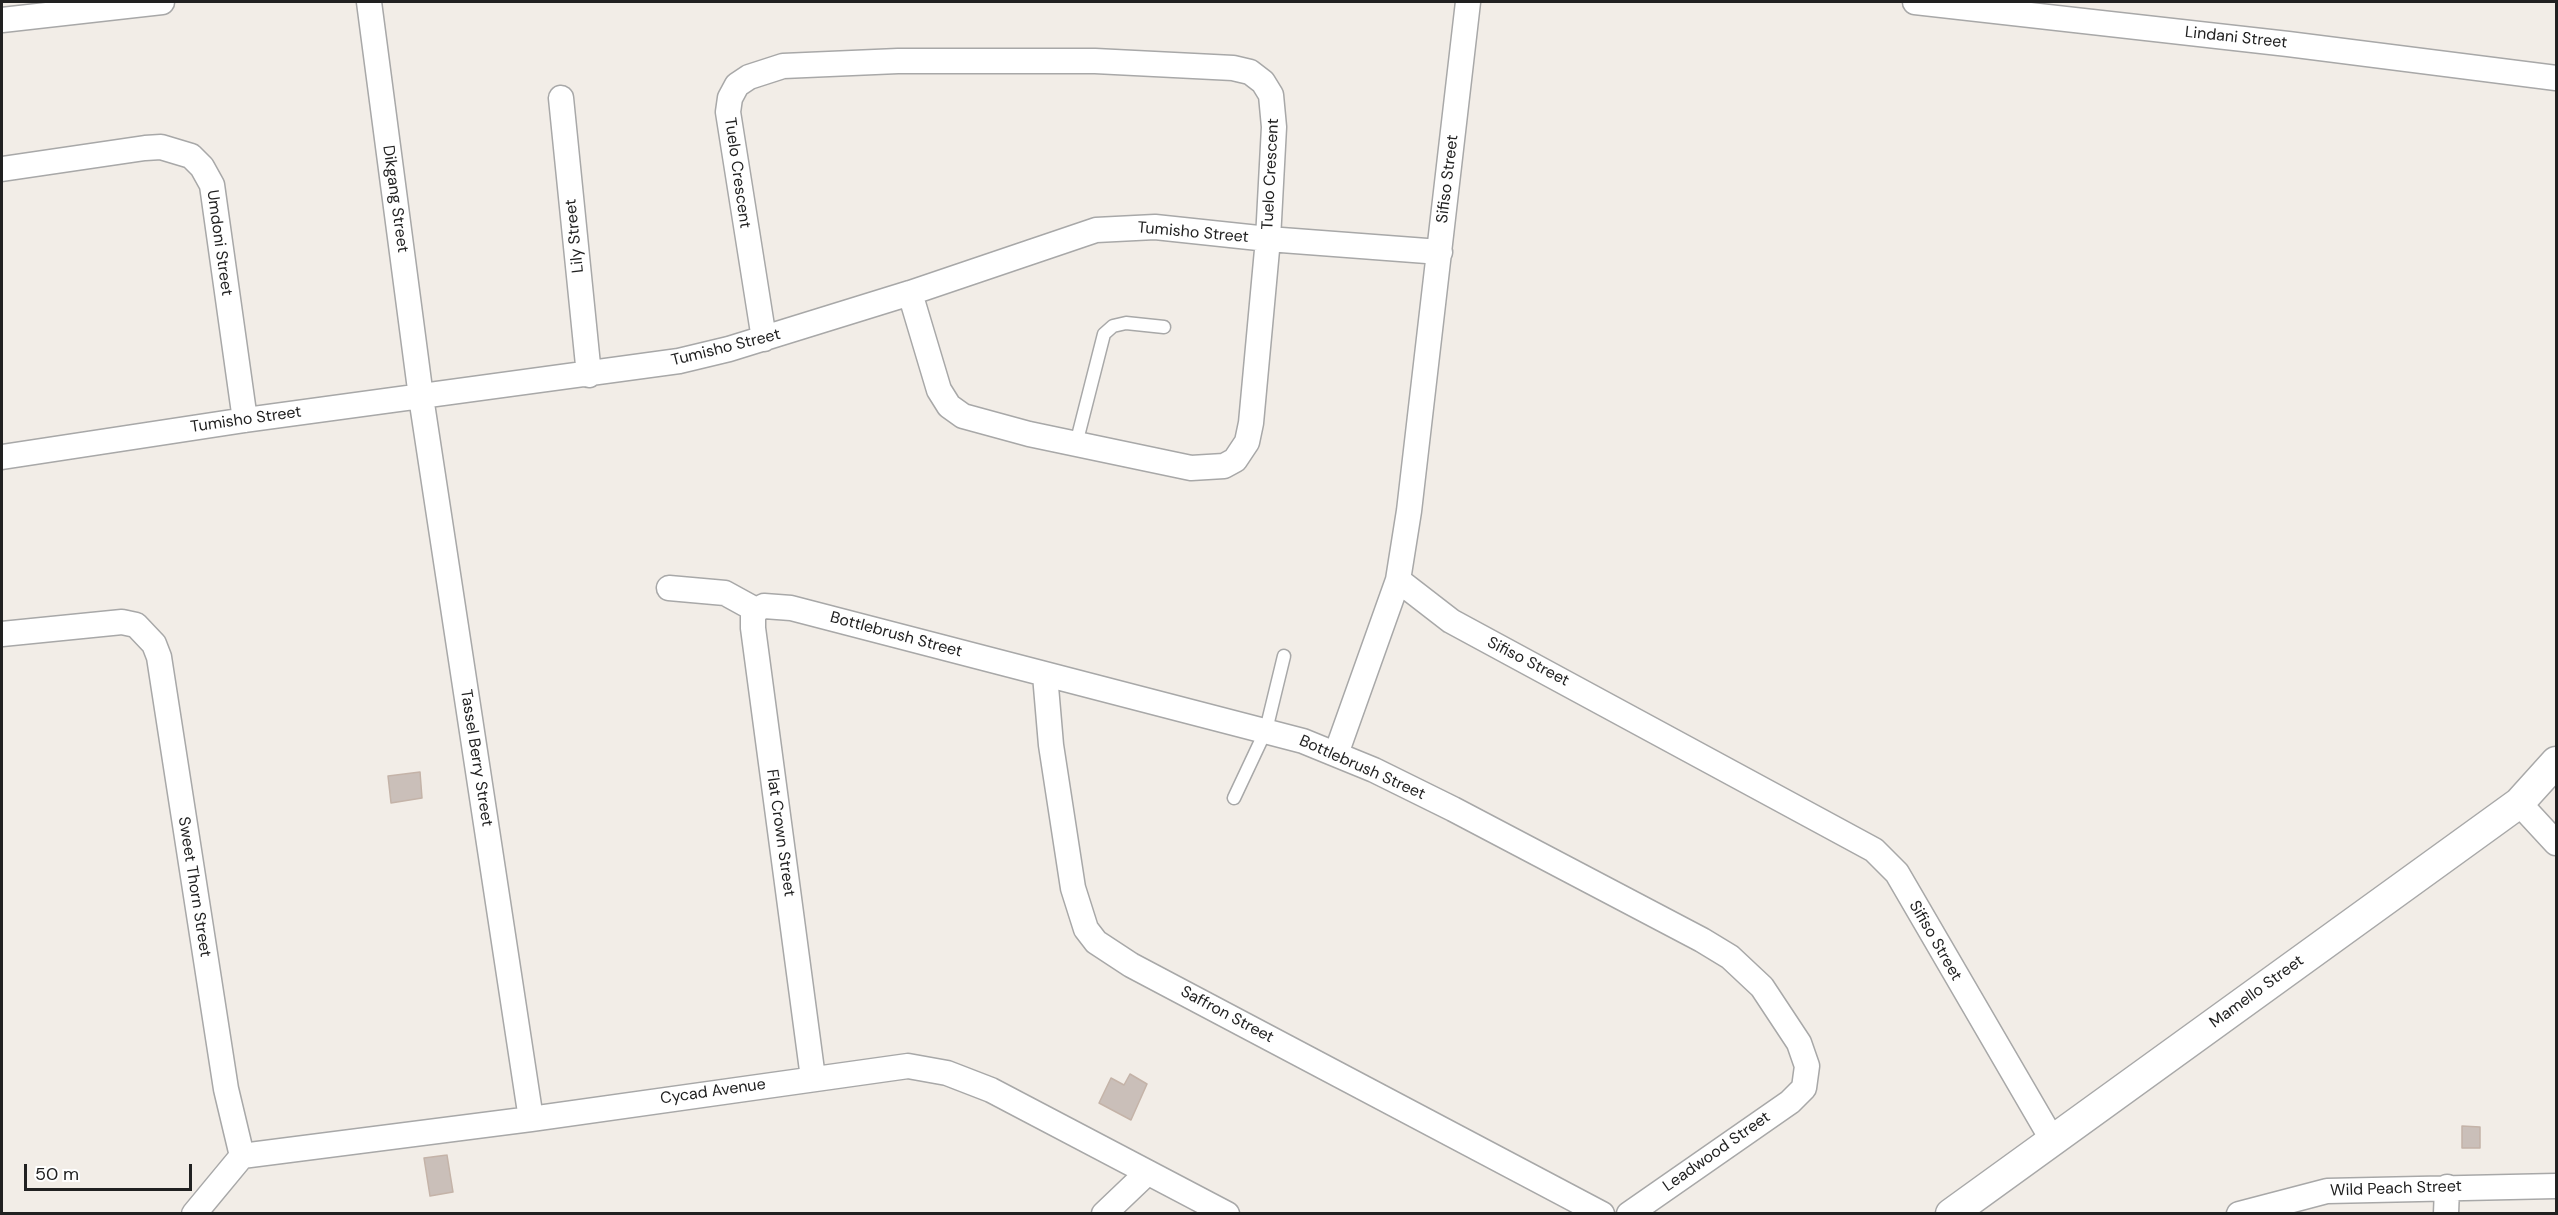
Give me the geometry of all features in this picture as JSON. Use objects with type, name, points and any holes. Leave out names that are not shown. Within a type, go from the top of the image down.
[{"type":"street","points":[[2,20],[162,2]]},
{"type":"street","name":"Dikgang Street","points":[[369,2],[421,398]]},
{"type":"street","name":"Sifiso Street","points":[[1468,2],[1440,252],[1398,580],[1428,606],[1460,627],[1874,850],[1897,873],[2053,1142]]},
{"type":"street","name":"Lindani Street","points":[[1915,2],[2288,44],[2556,78]]},
{"type":"street","name":"Tuelo Crescent","points":[[764,339],[728,112],[730,98],[737,85],[763,70],[783,66],[898,61],[1095,61],[1233,68],[1250,72],[1263,82],[1271,95],[1275,111],[1268,239],[1251,423],[1247,442],[1235,460],[1224,466],[1191,468],[1076,444],[963,416],[949,406],[939,390],[910,293]]},
{"type":"street","name":"Lily Street","points":[[561,98],[589,375]]},
{"type":"street","name":"Umdoni Street","points":[[2,169],[153,147],[179,150],[196,161],[212,185],[245,420]]},
{"type":"street","name":"Tumisho Street","points":[[2,456],[245,420],[421,398],[679,361],[764,339],[910,293],[1096,230],[1155,227],[1268,239],[1440,252]]},
{"type":"street","name":"Tassel Berry Street","points":[[421,398],[531,1119]]},
{"type":"street","points":[[1336,754],[1398,580]]},
{"type":"street","name":"Bottlebrush Street","points":[[669,588],[696,588],[725,593],[767,608],[1266,730],[1336,754],[1454,809],[1730,957],[1762,987],[1799,1043],[1808,1066],[1808,1078],[1804,1088]]},
{"type":"street","name":"Flat Crown Street","points":[[767,608],[753,617],[753,628],[813,1078]]},
{"type":"street","name":"Sweet Thorn Street","points":[[2,634],[107,623],[136,625],[146,632],[159,657],[226,1089],[242,1156]]},
{"type":"street","name":"Saffron Street","points":[[1044,675],[1051,745],[1073,888],[1086,929],[1096,942],[1131,965],[1602,1214]]},
{"type":"street","name":"Mamello Street","points":[[1951,1214],[2519,803],[2556,762]]},
{"type":"street","points":[[2519,803],[2556,843]]},
{"type":"street","name":"Cycad Avenue","points":[[242,1156],[531,1119],[891,1066],[926,1068],[947,1073],[991,1090],[1227,1214]]},
{"type":"street","name":"Leadwood Street","points":[[1629,1214],[1790,1102],[1804,1088]]},
{"type":"street","points":[[194,1214],[242,1156]]},
{"type":"street","points":[[1104,1214],[1147,1173]]},
{"type":"street","name":"Wild Peach Street","points":[[2239,1214],[2328,1191],[2556,1186]]},
{"type":"street","points":[[2446,1214],[2447,1187]]},
{"type":"lane","points":[[1076,444],[1104,334],[1113,326],[1126,322],[1164,327]]},
{"type":"lane","points":[[1234,798],[1266,730],[1284,656]]},
{"type":"building","points":[[420,772],[422,798],[391,803],[388,776]]},
{"type":"building","points":[[1130,1074],[1147,1084],[1131,1120],[1099,1103],[1111,1078],[1124,1085]]},
{"type":"building","points":[[2462,1126],[2480,1127],[2480,1148],[2462,1148]]},
{"type":"building","points":[[447,1155],[453,1192],[430,1196],[424,1158]]}]
